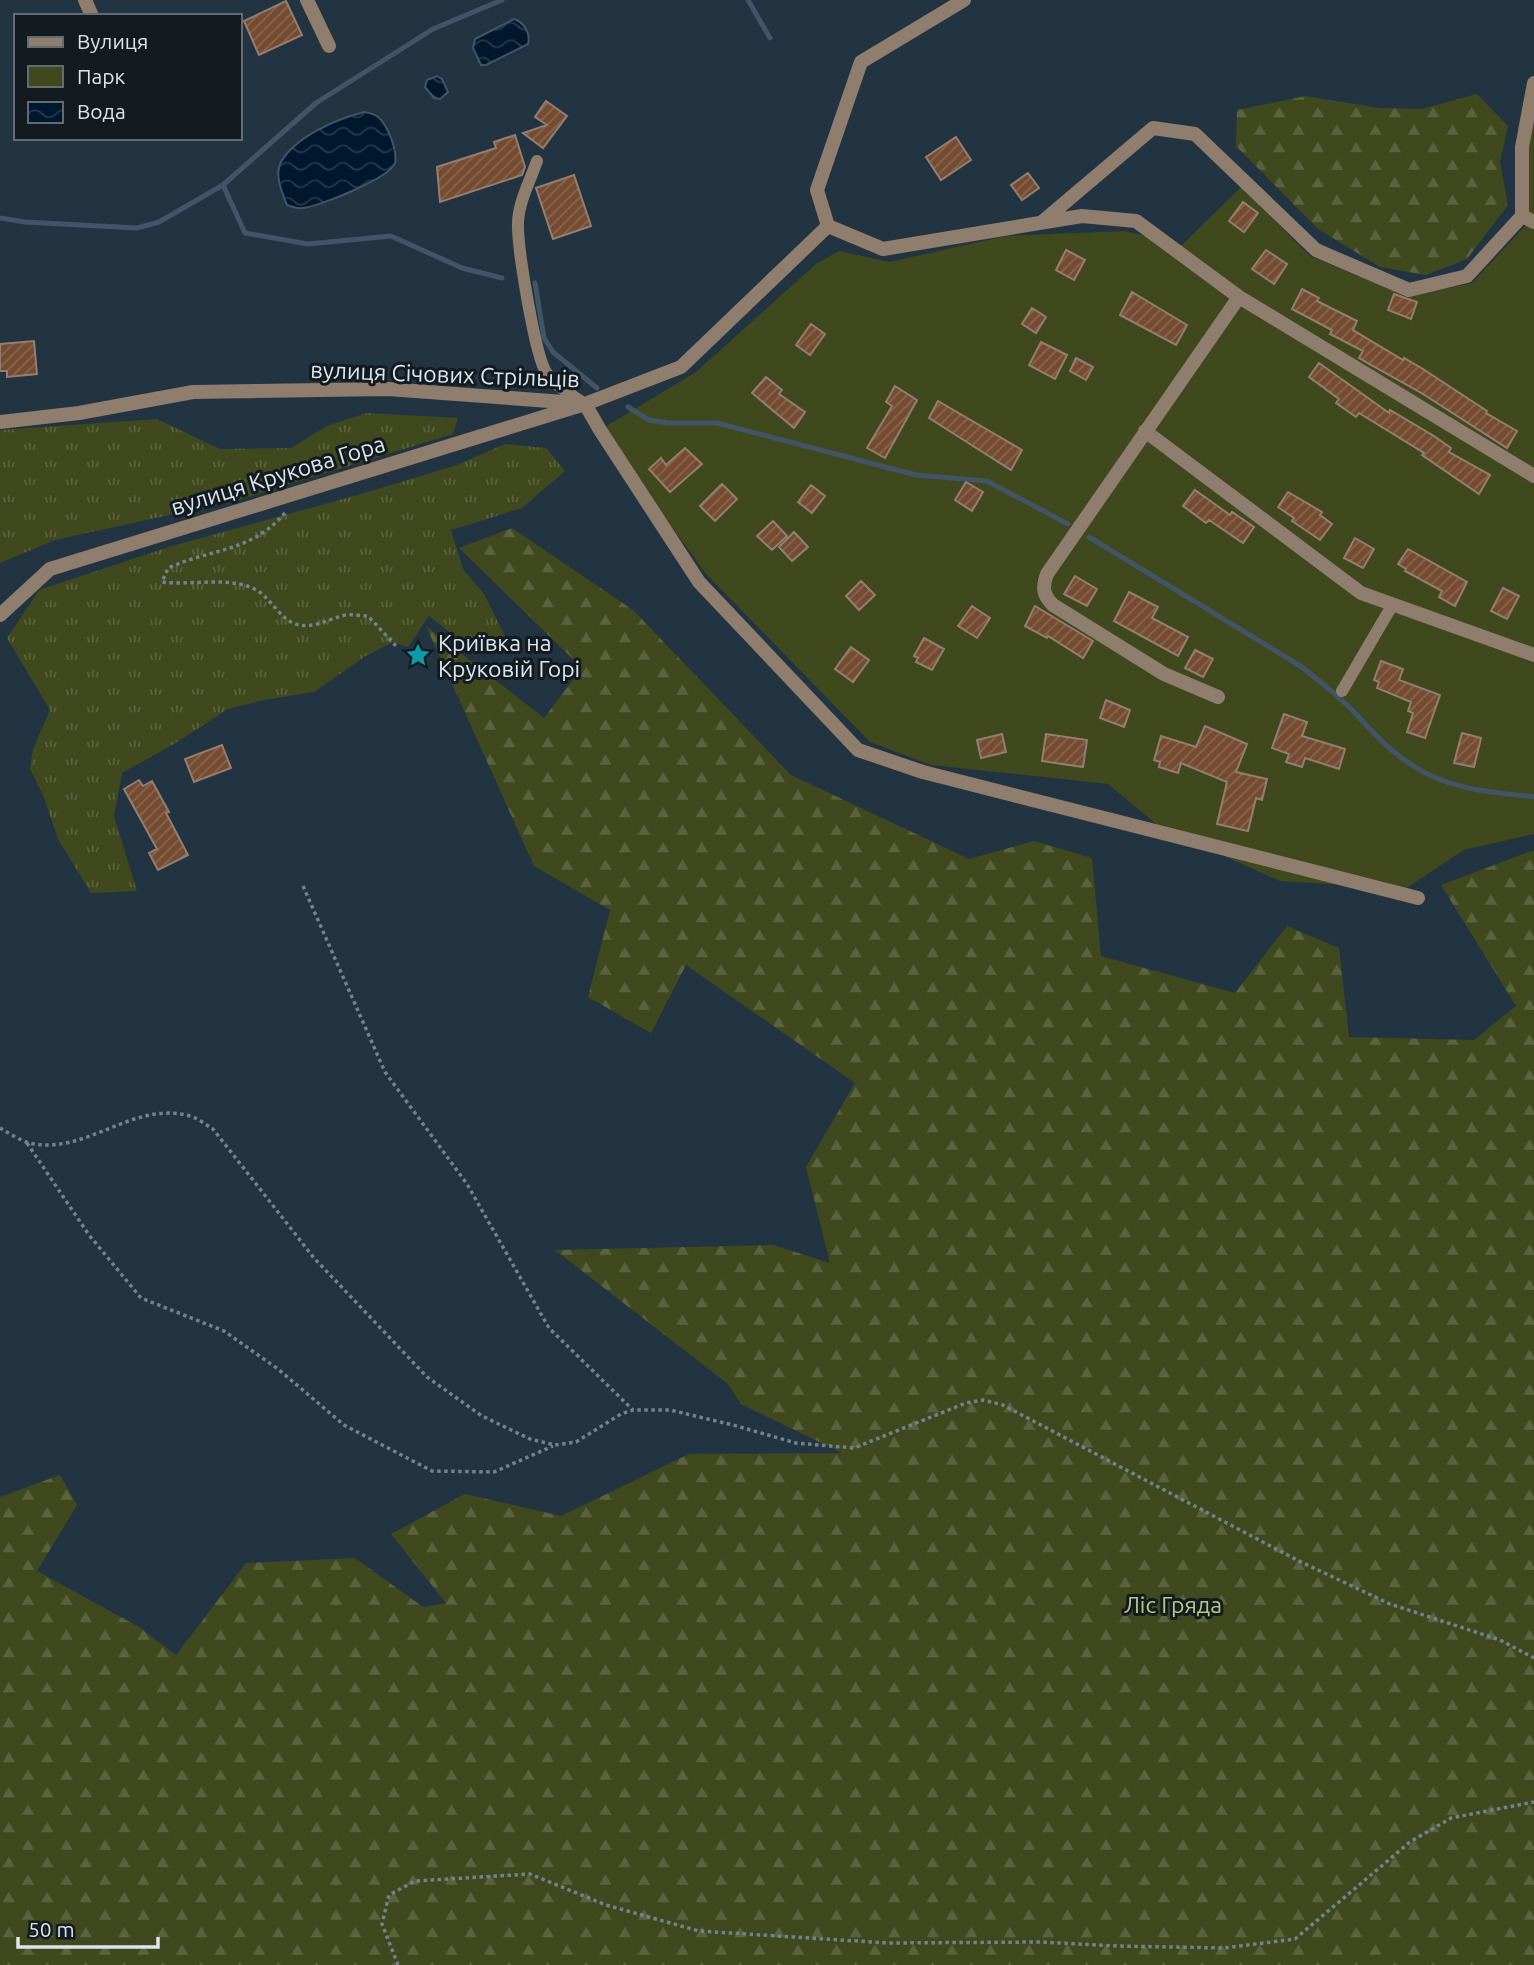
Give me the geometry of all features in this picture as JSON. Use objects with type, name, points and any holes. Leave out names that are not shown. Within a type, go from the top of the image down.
[{"type":"street","points":[[307,0],[328,46]]},
{"type":"street","points":[[964,0],[861,62],[817,190],[828,226],[883,249],[1082,216],[1136,221],[1239,297],[1534,476]]},
{"type":"street","points":[[1041,223],[1153,128],[1195,134],[1316,250],[1409,290],[1467,276],[1528,219],[1522,147],[1534,83]]},
{"type":"street","name":"вулиця Січових Стрільців","points":[[0,422],[79,413],[193,392],[388,389],[586,404],[681,367],[828,226]]},
{"type":"street","points":[[1217,697],[1164,674],[1053,606],[1045,597],[1043,585],[1047,573],[1239,297]]},
{"type":"street","points":[[586,404],[600,430],[699,582],[858,750],[923,772],[1418,898]]},
{"type":"street","name":"вулиця Крукова Гора","points":[[0,615],[50,569],[586,404]]},
{"type":"street","points":[[1145,431],[1361,593],[1534,655]]},
{"type":"lane","points":[[537,161],[521,202],[518,223],[529,307],[541,364],[558,386],[586,404]]},
{"type":"lane","points":[[1342,691],[1393,604]]},
{"type":"path","points":[[305,491],[275,525],[257,538],[168,568],[162,582],[236,584],[258,590],[286,619],[297,625],[314,625],[346,615],[368,616],[397,647]]},
{"type":"path","points":[[303,886],[385,1072],[467,1184],[549,1328],[633,1410]]},
{"type":"path","points":[[0,1128],[27,1143],[49,1145],[78,1142],[142,1116],[164,1112],[192,1116],[213,1129],[314,1258],[427,1377],[482,1416],[509,1430],[555,1445]]},
{"type":"path","points":[[27,1143],[89,1235],[141,1298],[224,1331],[278,1369],[344,1425],[432,1471],[494,1472],[555,1445],[576,1442],[621,1414],[633,1410],[670,1410],[796,1443],[854,1448],[966,1403],[983,1400],[1003,1405],[1297,1560],[1390,1604],[1500,1640],[1534,1658]]},
{"type":"path","points":[[398,1965],[382,1924],[389,1895],[415,1881],[530,1874],[606,1905],[699,1931],[888,1943],[1040,1942],[1211,1948],[1295,1939],[1410,1842],[1451,1818],[1534,1802]]},
{"type":"green space","points":[[1477,94],[1508,126],[1500,162],[1508,205],[1467,259],[1426,275],[1380,267],[1318,229],[1236,146],[1237,110],[1306,96],[1379,108],[1422,109]]},
{"type":"green space","points":[[1534,114],[1534,834],[1464,850],[1405,889],[1280,881],[1161,828],[1108,784],[931,765],[870,742],[707,575],[600,430],[696,372],[816,264],[839,251],[889,262],[1006,236],[1125,231],[1182,245],[1241,187],[1310,256],[1409,296],[1472,283],[1525,226],[1528,147]]},
{"type":"green space","points":[[367,413],[458,418],[453,434],[238,500],[55,540],[0,563],[0,430],[157,419],[220,449],[291,448],[327,426]]},
{"type":"green space","points":[[505,444],[546,448],[565,471],[522,508],[451,530],[463,569],[484,594],[511,648],[467,646],[429,616],[408,647],[393,642],[364,657],[314,692],[228,709],[122,773],[114,816],[137,891],[91,893],[58,839],[43,795],[30,769],[33,749],[50,710],[7,638],[39,590],[172,546],[454,466]]},
{"type":"green space","name":"Ліс Гряда","points":[[512,528],[633,610],[791,775],[969,859],[1034,841],[1092,858],[1101,956],[1235,993],[1287,926],[1339,948],[1349,1037],[1474,1040],[1516,1006],[1441,885],[1534,850],[1534,1965],[0,1965],[0,1497],[60,1475],[77,1505],[37,1571],[139,1627],[176,1655],[246,1563],[355,1558],[423,1607],[446,1603],[391,1534],[465,1494],[561,1516],[689,1454],[842,1453],[741,1404],[728,1384],[555,1250],[773,1245],[830,1263],[806,1167],[855,1083],[686,965],[651,1033],[588,997],[610,910],[534,866],[426,626],[544,718],[582,668],[459,548]]},
{"type":"water","points":[[514,19],[526,29],[528,44],[481,65],[473,48],[475,39]]},
{"type":"water","points":[[437,76],[442,79],[448,92],[440,99],[434,98],[425,87],[427,80]]},
{"type":"water","points":[[364,112],[373,114],[384,123],[394,146],[395,163],[368,184],[323,203],[301,208],[287,205],[278,172],[288,153],[296,144],[318,130]]},
{"type":"building","points":[[286,1],[302,35],[259,55],[244,21]]},
{"type":"building","points":[[546,101],[567,116],[543,148],[523,133],[547,125],[535,117]]},
{"type":"building","points":[[515,135],[525,167],[522,175],[440,202],[437,167],[496,148],[494,142]]},
{"type":"building","points":[[956,137],[971,160],[941,180],[926,157]]},
{"type":"building","points":[[1028,173],[1039,188],[1022,200],[1011,185]]},
{"type":"building","points":[[574,175],[591,226],[553,239],[536,188]]},
{"type":"building","points":[[1243,202],[1258,213],[1244,232],[1229,221]]},
{"type":"building","points":[[1066,250],[1085,260],[1074,280],[1056,270]]},
{"type":"building","points":[[1266,250],[1287,264],[1274,284],[1252,269]]},
{"type":"building","points":[[1302,289],[1319,298],[1317,301],[1357,321],[1353,330],[1423,369],[1517,431],[1507,448],[1423,394],[1359,358],[1363,351],[1330,334],[1332,330],[1292,309]]},
{"type":"building","points":[[1132,292],[1187,325],[1176,345],[1120,315]]},
{"type":"building","points":[[1394,294],[1417,302],[1411,319],[1388,310]]},
{"type":"building","points":[[1032,308],[1046,317],[1036,333],[1022,324]]},
{"type":"building","points":[[811,324],[825,334],[810,355],[796,345]]},
{"type":"building","points":[[34,341],[37,374],[7,377],[7,371],[0,371],[0,344]]},
{"type":"building","points":[[1041,342],[1067,355],[1055,379],[1029,365]]},
{"type":"building","points":[[1076,358],[1093,367],[1086,380],[1070,371]]},
{"type":"building","points":[[1319,363],[1389,413],[1390,410],[1434,436],[1451,448],[1449,452],[1490,475],[1479,494],[1422,455],[1424,453],[1359,413],[1356,417],[1336,403],[1339,399],[1309,377]]},
{"type":"building","points":[[766,377],[782,390],[779,394],[805,412],[794,428],[752,393]]},
{"type":"building","points":[[895,386],[917,400],[885,458],[867,448],[892,406],[886,402]]},
{"type":"building","points":[[938,401],[1022,450],[1011,470],[929,418]]},
{"type":"building","points":[[685,448],[702,464],[670,492],[649,469],[661,458],[666,465]]},
{"type":"building","points":[[966,482],[983,492],[972,511],[955,500]]},
{"type":"building","points":[[722,484],[737,499],[715,521],[700,506]]},
{"type":"building","points":[[811,485],[825,496],[812,513],[798,502]]},
{"type":"building","points":[[1195,490],[1230,515],[1232,512],[1254,527],[1243,543],[1209,520],[1206,523],[1183,506]]},
{"type":"building","points":[[1288,492],[1322,512],[1320,515],[1332,524],[1320,540],[1292,521],[1294,518],[1278,507]]},
{"type":"building","points":[[773,521],[787,536],[772,550],[757,536]]},
{"type":"building","points":[[794,532],[808,547],[792,561],[779,547]]},
{"type":"building","points":[[1355,538],[1374,549],[1363,568],[1344,558]]},
{"type":"building","points":[[1408,549],[1467,582],[1455,606],[1439,597],[1442,591],[1405,571],[1406,569],[1398,564]]},
{"type":"building","points":[[1075,576],[1097,589],[1087,606],[1064,594]]},
{"type":"building","points":[[861,581],[875,595],[859,610],[846,596]]},
{"type":"building","points":[[1503,588],[1519,596],[1507,619],[1491,611]]},
{"type":"building","points":[[1129,592],[1158,607],[1152,618],[1188,637],[1178,656],[1114,621]]},
{"type":"building","points":[[972,606],[990,618],[977,638],[958,626]]},
{"type":"building","points":[[1035,606],[1093,641],[1083,658],[1048,636],[1047,638],[1025,626]]},
{"type":"building","points":[[924,638],[944,649],[932,670],[916,662],[918,658],[914,656]]},
{"type":"building","points":[[851,647],[869,660],[853,682],[835,669]]},
{"type":"building","points":[[1195,650],[1213,659],[1203,677],[1185,668]]},
{"type":"building","points":[[1381,661],[1403,669],[1399,680],[1440,695],[1425,738],[1407,732],[1413,713],[1408,711],[1411,702],[1377,688],[1379,682],[1374,680]]},
{"type":"building","points":[[1106,700],[1130,710],[1124,727],[1100,718]]},
{"type":"building","points":[[1284,714],[1307,722],[1302,736],[1345,749],[1339,769],[1305,758],[1302,767],[1286,762],[1289,754],[1272,748]]},
{"type":"building","points":[[1205,726],[1247,744],[1236,772],[1267,779],[1262,800],[1256,798],[1248,831],[1217,824],[1227,782],[1181,763],[1178,773],[1159,767],[1160,762],[1154,760],[1161,736],[1196,747]]},
{"type":"building","points":[[1462,733],[1481,738],[1474,767],[1454,763]]},
{"type":"building","points":[[1002,734],[1006,752],[981,758],[977,740]]},
{"type":"building","points":[[1046,734],[1087,740],[1083,767],[1042,761]]},
{"type":"building","points":[[222,745],[231,768],[194,782],[185,759]]},
{"type":"building","points":[[139,780],[143,786],[152,781],[188,855],[158,870],[149,853],[157,849],[124,789]]},
{"type":"waterway","points":[[0,218],[25,222],[137,228],[159,222],[223,185],[316,103],[433,29],[502,0]]},
{"type":"waterway","points":[[748,0],[770,38]]},
{"type":"waterway","points":[[223,185],[245,233],[308,244],[391,236],[462,268],[502,278]]},
{"type":"waterway","points":[[535,283],[544,338],[553,352],[597,388]]},
{"type":"waterway","points":[[628,407],[649,420],[668,423],[717,423],[916,475],[987,481],[1068,524]]},
{"type":"waterway","points":[[1089,537],[1302,667],[1342,701],[1391,750],[1422,771],[1446,782],[1471,788],[1534,797]]},
{"type":"place","name":"Криївка на Круковій Горі","points":[[418,655]]}]
